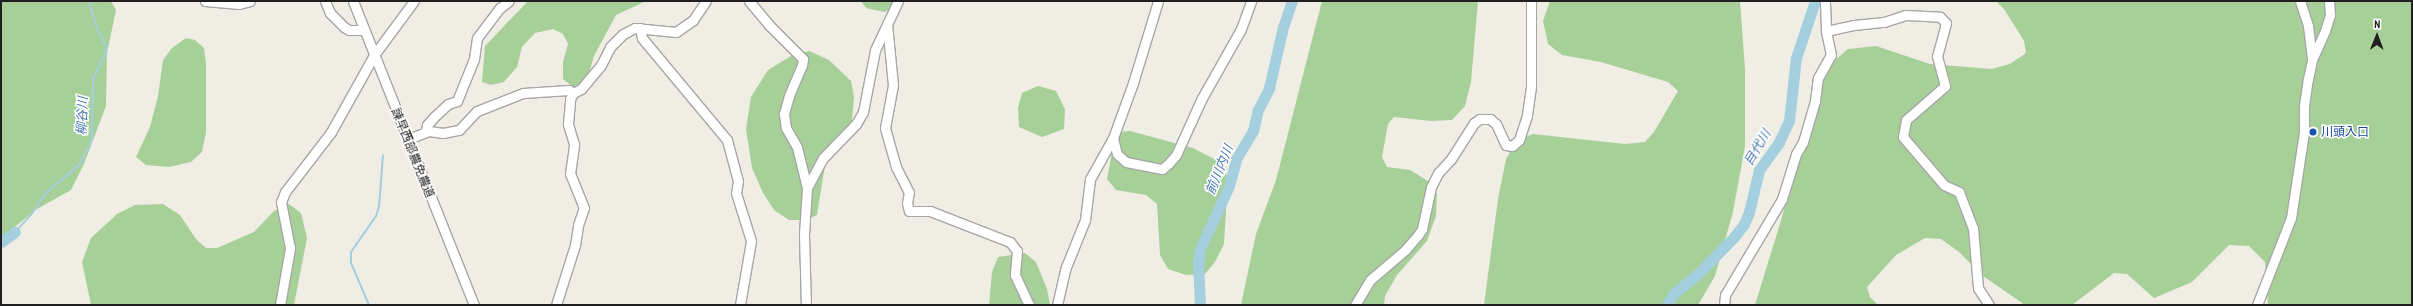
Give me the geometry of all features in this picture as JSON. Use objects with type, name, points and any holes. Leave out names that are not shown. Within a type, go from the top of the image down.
[{"type":"street","points":[[205,1],[239,4],[250,1]]},
{"type":"street","points":[[325,1],[330,13],[344,27],[349,30],[364,30]]},
{"type":"street","name":"諫早西部農免農道","points":[[353,1],[474,305]]},
{"type":"street","points":[[280,305],[290,248],[281,202],[294,178],[330,132],[374,55],[414,1]]},
{"type":"street","points":[[426,132],[427,125],[434,117],[448,104],[457,101],[474,59],[477,38],[500,8],[509,1]]},
{"type":"street","points":[[573,93],[581,90],[601,65],[610,48],[623,34],[640,28],[676,32],[693,20],[706,1]]},
{"type":"street","points":[[749,1],[769,25],[803,59],[802,65],[788,96],[784,114],[786,128],[797,147],[807,188],[804,235],[806,305]]},
{"type":"street","points":[[807,188],[823,158],[856,124],[863,112],[875,50],[898,1]]},
{"type":"street","points":[[1056,305],[1066,267],[1085,220],[1090,179],[1113,138],[1134,83],[1158,1]]},
{"type":"street","points":[[1113,138],[1117,154],[1126,162],[1162,169],[1168,164],[1176,155],[1202,98],[1241,29],[1251,1]]},
{"type":"street","points":[[1355,305],[1370,280],[1405,250],[1418,235],[1423,224],[1431,187],[1438,173],[1451,159],[1474,123],[1480,119],[1490,119],[1496,124],[1506,145],[1512,146],[1519,140],[1527,115],[1531,86],[1531,1]]},
{"type":"street","points":[[1724,305],[1725,295],[1782,199],[1796,154],[1804,142],[1815,101],[1818,78],[1831,55],[1826,31],[1825,1]]},
{"type":"street","points":[[2300,1],[2308,26],[2312,60]]},
{"type":"street","points":[[2257,305],[2291,218],[2304,132],[2304,106],[2312,60],[2325,31],[2330,14],[2330,1]]},
{"type":"street","points":[[1826,31],[1854,25],[1884,22],[1906,15],[1940,17],[1946,23],[1937,56],[1945,86],[1906,120],[1903,137],[1944,185],[1959,192],[1973,228],[1978,288],[1989,305]]},
{"type":"street","points":[[887,24],[893,85],[885,128],[896,167],[909,192],[907,203],[910,211],[930,210],[1010,242],[1018,251],[1015,274],[1029,305]]},
{"type":"street","points":[[640,28],[642,38],[727,140],[738,181],[736,193],[751,242],[740,305]]},
{"type":"street","points":[[408,139],[426,132],[443,133],[459,130],[477,111],[523,93],[534,90],[569,90],[573,93]]},
{"type":"street","points":[[556,305],[575,245],[578,225],[584,208],[570,174],[574,144],[568,124],[568,112],[573,93]]},
{"type":"green space","points":[[1,1],[111,1],[116,10],[107,53],[106,106],[84,164],[71,190],[37,209],[1,238]]},
{"type":"green space","points":[[528,1],[646,1],[616,15],[594,56],[587,80],[573,87],[563,79],[563,62],[568,44],[563,34],[553,29],[535,33],[522,47],[517,67],[504,82],[491,85],[482,82],[485,46]]},
{"type":"green space","points":[[861,1],[901,1],[899,7],[884,12],[866,8]]},
{"type":"green space","points":[[1322,1],[1478,1],[1471,82],[1465,106],[1452,120],[1431,121],[1394,117],[1388,124],[1382,157],[1387,167],[1410,170],[1428,181],[1437,194],[1436,216],[1427,241],[1397,275],[1385,296],[1384,305],[1241,305],[1256,234],[1276,180]]},
{"type":"green space","points":[[1550,1],[1740,1],[1745,70],[1745,146],[1733,212],[1715,276],[1698,305],[1484,305],[1498,199],[1506,159],[1517,140],[1533,134],[1625,144],[1645,142],[1654,132],[1678,91],[1668,82],[1601,62],[1562,55],[1548,44],[1543,21]]},
{"type":"green space","points":[[1996,1],[2412,1],[2412,305],[2268,305],[2265,262],[2249,246],[2229,245],[2192,282],[2154,298],[2127,274],[2114,273],[2072,305],[2025,305],[1983,276],[1959,252],[1941,239],[1925,238],[1896,255],[1867,287],[1870,297],[1878,305],[1755,305],[1782,217],[1815,90],[1832,63],[1848,49],[1876,46],[1930,64],[1991,69],[2010,64],[2026,53],[2024,41],[2004,9]]},
{"type":"green space","points":[[186,38],[195,40],[204,48],[206,64],[206,132],[202,152],[191,162],[169,167],[146,165],[136,157],[150,127],[158,96],[163,60],[172,48]]},
{"type":"green space","points":[[809,51],[829,60],[851,81],[854,97],[852,121],[836,140],[826,159],[817,215],[805,220],[789,220],[774,210],[763,193],[752,168],[746,129],[751,97],[768,70],[791,56]]},
{"type":"green space","points":[[1038,86],[1056,91],[1065,109],[1064,129],[1042,137],[1019,127],[1018,108],[1022,93]]},
{"type":"green space","points":[[1130,131],[1193,148],[1222,163],[1228,179],[1224,244],[1215,262],[1205,274],[1186,275],[1168,269],[1160,255],[1157,204],[1146,195],[1116,190],[1107,179],[1116,132]]},
{"type":"green space","points":[[163,204],[180,215],[196,239],[206,248],[217,248],[254,232],[274,211],[289,204],[301,213],[307,238],[294,305],[91,305],[82,262],[91,238],[117,214],[135,205]]},
{"type":"green space","points":[[1025,253],[1036,262],[1047,289],[1050,305],[989,305],[992,272],[998,257]]},
{"type":"waterway","name":"柳谷川","points":[[15,232],[31,215],[46,193],[80,164],[92,139],[93,79],[105,54],[106,46],[97,28],[89,1]]},
{"type":"waterway","name":"前川内川","points":[[1200,305],[1198,263],[1200,249],[1229,186],[1236,159],[1253,131],[1258,110],[1269,88],[1283,27],[1292,1]]},
{"type":"waterway","name":"目代川","points":[[1667,305],[1673,294],[1698,274],[1734,237],[1744,224],[1749,212],[1759,170],[1779,142],[1789,121],[1796,58],[1815,1]]},
{"type":"waterway","points":[[369,305],[351,263],[351,252],[376,216],[379,206],[383,155]]},
{"type":"waterway","points":[[1,242],[15,232]]},
{"type":"place","name":"川頭入口","points":[[2313,132]]}]
